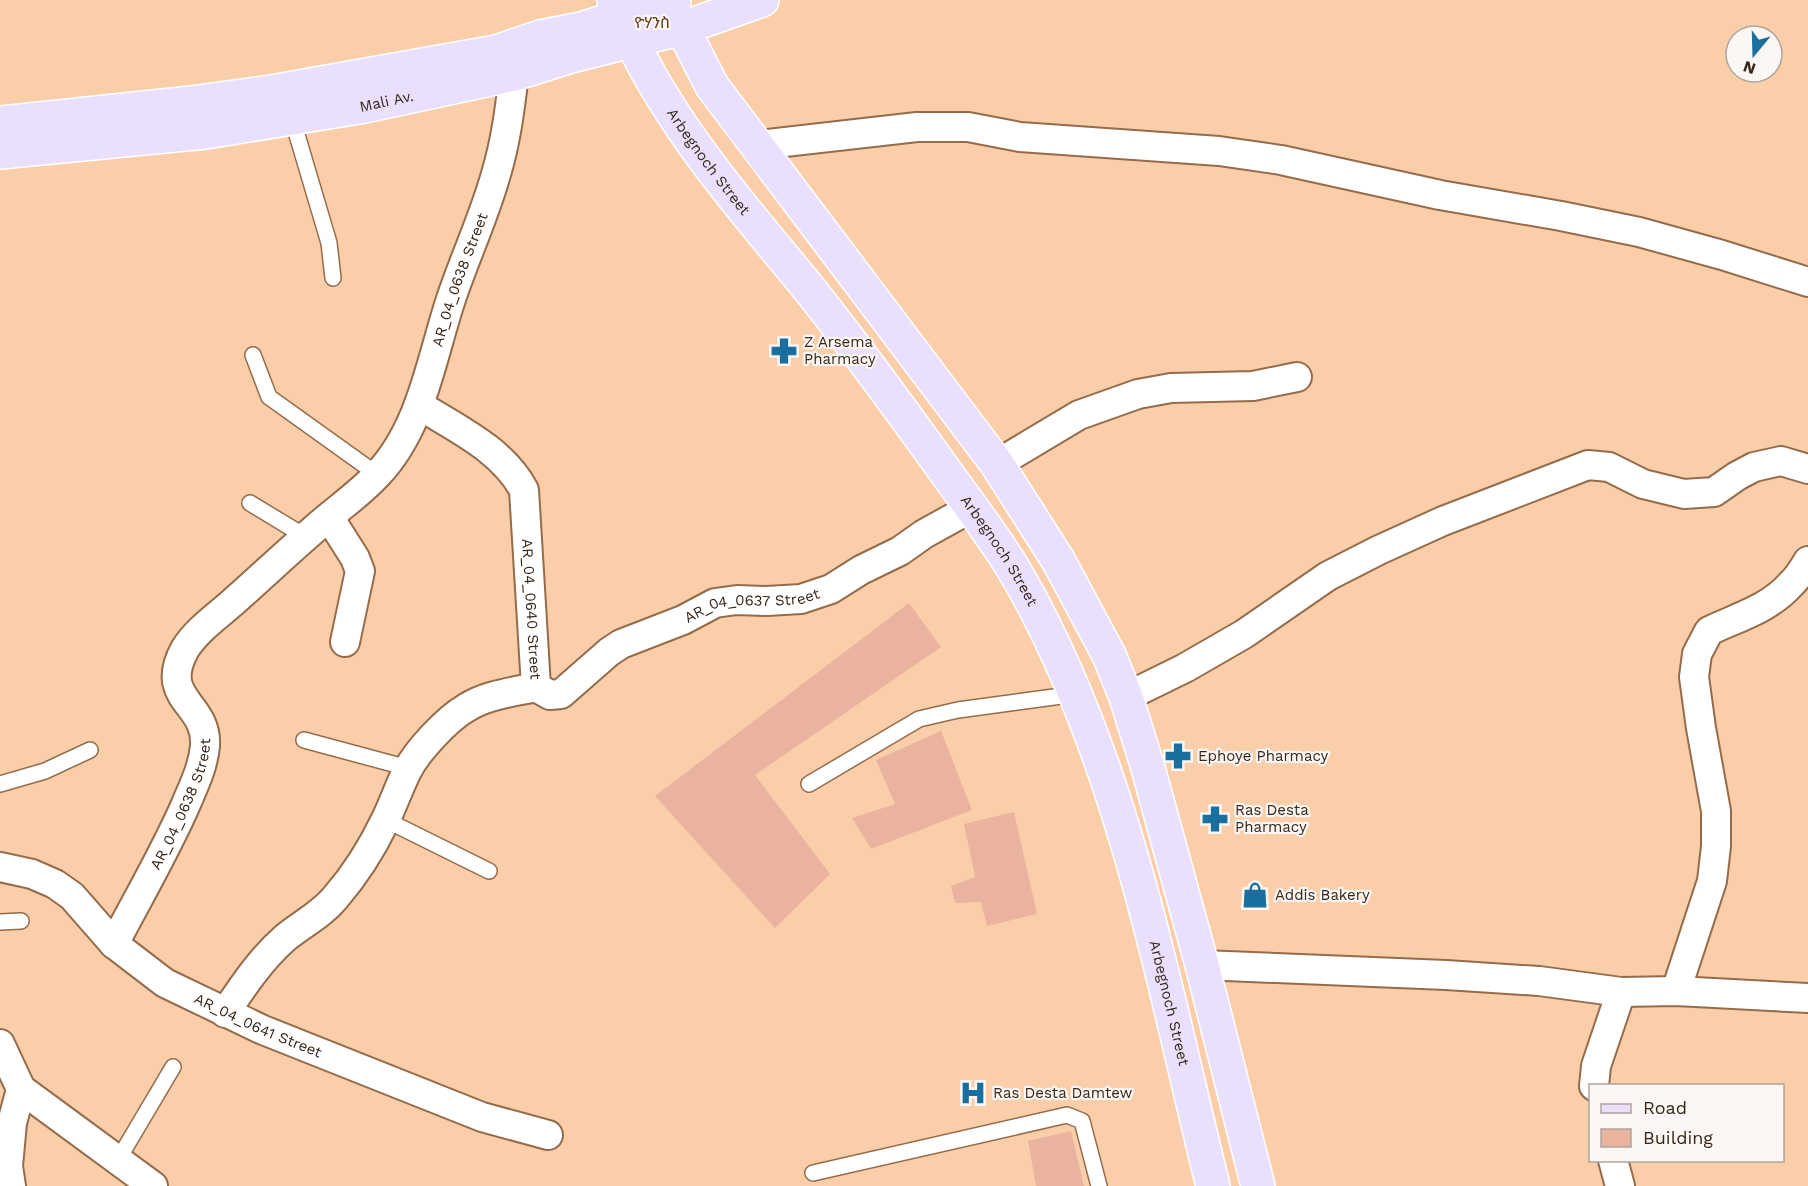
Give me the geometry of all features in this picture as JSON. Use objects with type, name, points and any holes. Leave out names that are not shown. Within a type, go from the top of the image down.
[{"type":"main road","name":"Mali Av.","points":[[0,123],[271,93],[495,52],[540,37],[674,8],[762,0]]},
{"type":"main road","points":[[674,8],[712,86],[759,145],[997,464],[1058,560],[1109,655],[1126,697],[1148,768],[1202,965],[1258,1186]]},
{"type":"main road","name":"Mali Av.","points":[[0,152],[206,132],[365,106],[514,74],[571,56],[622,19]]},
{"type":"main road","name":"Arbegnoch Street","points":[[622,19],[667,104],[711,167],[845,333],[1017,574],[1076,694],[1100,762],[1128,850],[1173,1019],[1213,1186]]},
{"type":"street","name":"AR_04_0638 Street","points":[[114,944],[176,828],[203,760],[204,731],[200,720],[178,691],[175,680],[185,649],[195,636],[306,537],[358,495],[393,457],[419,405],[451,299],[497,173],[509,122],[514,74]]},
{"type":"street","points":[[759,145],[917,127],[968,127],[1020,137],[1219,151],[1281,160],[1440,195],[1639,232],[1808,282]]},
{"type":"street","points":[[997,464],[1079,414],[1138,394],[1172,388],[1253,386],[1297,377]]},
{"type":"street","name":"AR_04_0640 Street","points":[[225,1012],[254,971],[273,950],[286,937],[323,911],[336,897],[371,849],[408,768],[440,729],[468,706],[536,687],[524,490],[516,475],[505,463],[481,444],[419,405]]},
{"type":"street","points":[[1126,697],[1185,668],[1244,634],[1328,576],[1443,521],[1588,465],[1609,467],[1643,484],[1684,494],[1714,492],[1755,466],[1781,461],[1808,469]]},
{"type":"street","name":"AR_04_0637 Street","points":[[536,687],[550,695],[561,694],[621,644],[683,620],[715,603],[737,600],[801,599],[831,590],[861,570],[900,551],[924,534],[971,508]]},
{"type":"street","points":[[329,517],[355,558],[360,571],[345,642]]},
{"type":"street","points":[[1676,991],[1712,881],[1716,846],[1716,811],[1694,677],[1697,654],[1709,631],[1747,616],[1770,603],[1791,585],[1808,561]]},
{"type":"street","name":"AR_04_0641 Street","points":[[0,867],[32,874],[55,884],[72,896],[114,944],[165,983],[263,1030],[483,1117],[548,1136]]},
{"type":"street","points":[[1202,965],[1446,975],[1539,981],[1621,992],[1676,991],[1808,998]]},
{"type":"street","points":[[1594,1084],[1599,1057],[1621,992]]},
{"type":"street","points":[[0,1044],[21,1089],[153,1186]]},
{"type":"street","points":[[6,1174],[6,1123],[21,1089]]},
{"type":"street","points":[[1613,1162],[1620,1186]]},
{"type":"lane","points":[[292,118],[329,243],[333,278]]},
{"type":"lane","points":[[253,356],[269,397],[378,475]]},
{"type":"lane","points":[[250,503],[306,537]]},
{"type":"lane","points":[[809,784],[919,719],[958,710],[1076,694]]},
{"type":"lane","points":[[304,740],[408,768]]},
{"type":"lane","points":[[0,784],[45,771],[90,750]]},
{"type":"lane","points":[[386,820],[489,871]]},
{"type":"lane","points":[[0,922],[21,921]]},
{"type":"lane","points":[[118,1160],[173,1067]]},
{"type":"lane","points":[[813,1173],[1067,1115],[1082,1121],[1099,1186]]},
{"type":"building","points":[[909,603],[941,647],[755,775],[830,874],[775,928],[655,796]]},
{"type":"building","points":[[941,731],[972,810],[871,849],[852,818],[895,804],[876,760]]},
{"type":"building","points":[[1014,812],[1037,914],[987,926],[981,902],[955,903],[951,886],[975,877],[964,824]]},
{"type":"building","points":[[1071,1131],[1084,1186],[1036,1186],[1028,1141]]},
{"type":"place","name":"Z Arsema Pharmacy","points":[[784,351]]},
{"type":"place","name":"Ephoye Pharmacy","points":[[1178,756]]},
{"type":"place","name":"Ras Desta Pharmacy","points":[[1215,819]]},
{"type":"place","name":"Addis Bakery","points":[[1255,895]]},
{"type":"place","name":"Ras Desta Damtew","points":[[973,1093]]},
{"type":"district","name":"ዮሃንስ","points":[[652,22]]}]
